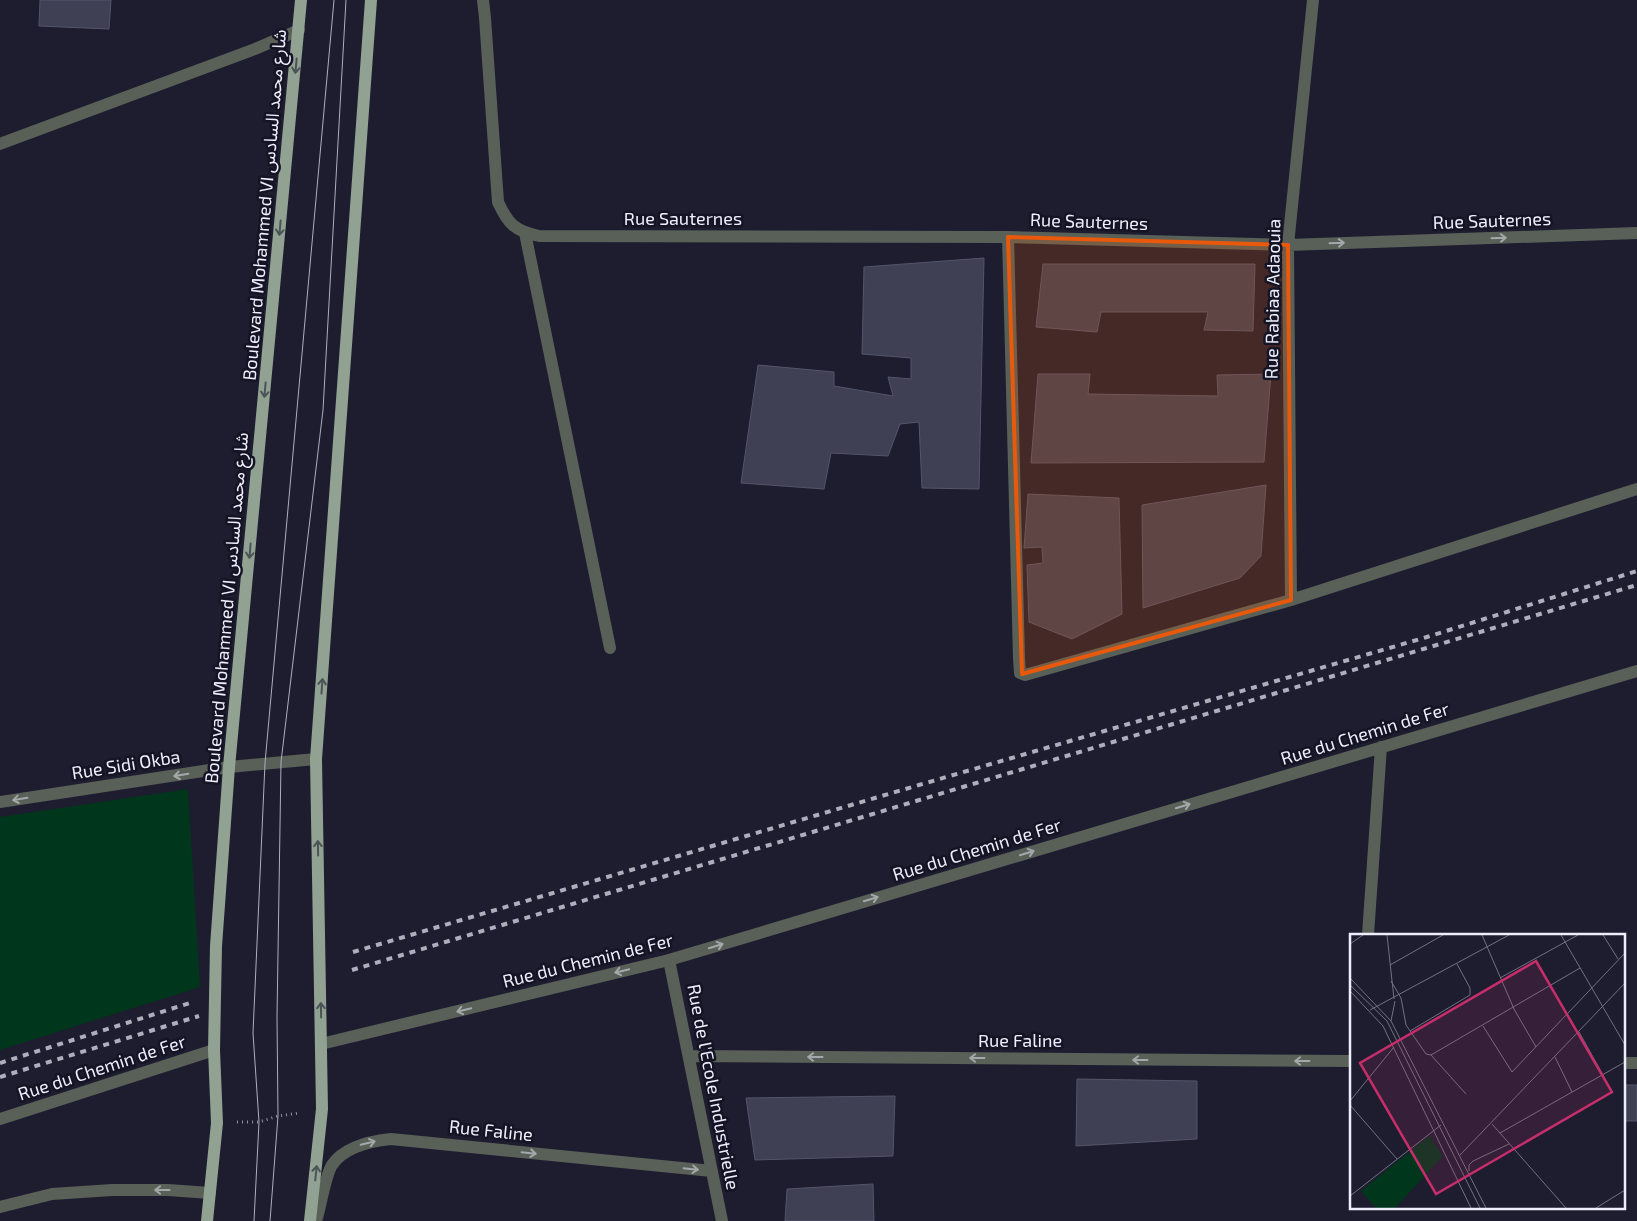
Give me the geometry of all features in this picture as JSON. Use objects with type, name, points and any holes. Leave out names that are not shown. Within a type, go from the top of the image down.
[{"type":"main road","name":"Boulevard Mohammed VI شارع محمد السادس","points":[[207,1221],[216,1123],[214,1050],[216,946],[229,767],[301,0]]},
{"type":"main road","points":[[310,1221],[322,1109],[316,759],[371,0]]},
{"type":"street","points":[[483,0],[486,18],[498,202],[510,224],[525,233],[610,648]]},
{"type":"street","name":"Rue Rabiaa Adaouia","points":[[1291,600],[1288,245],[1313,0]]},
{"type":"street","points":[[0,144],[254,50],[299,30]]},
{"type":"street","name":"Rue Sauternes","points":[[525,233],[539,236],[1008,237],[1288,245],[1637,233]]},
{"type":"street","points":[[1008,237],[1020,673],[1025,675],[1291,600],[1637,489]]},
{"type":"street","name":"Rue du Chemin de Fer","points":[[321,1044],[669,960],[1637,671]]},
{"type":"street","points":[[1368,934],[1381,747]]},
{"type":"street","name":"Rue Sidi Okba","points":[[0,802],[229,767],[316,759]]},
{"type":"street","name":"Rue de l'Ecole Industrielle","points":[[669,960],[722,1221]]},
{"type":"street","name":"Rue du Chemin de Fer","points":[[0,1119],[214,1050]]},
{"type":"street","name":"Rue Faline","points":[[689,1056],[1350,1061]]},
{"type":"street","points":[[1624,1063],[1637,1063]]},
{"type":"street","name":"Rue Faline","points":[[316,1221],[332,1165],[342,1154],[359,1145],[379,1140],[392,1139],[712,1171]]},
{"type":"street","points":[[0,1207],[52,1194],[112,1190],[168,1190],[210,1193]]},
{"type":"path","points":[[216,1123],[259,1122],[278,1116],[322,1109]]},
{"type":"highlighted area","points":[[1008,237],[1288,245],[1291,600],[1022,674]]},
{"type":"green space","points":[[188,789],[200,987],[0,1050],[0,817]]},
{"type":"building","points":[[40,0],[111,0],[109,29],[39,26]]},
{"type":"building","points":[[984,258],[979,489],[922,488],[919,422],[900,424],[888,456],[831,453],[824,489],[741,483],[758,365],[834,372],[834,386],[893,396],[888,377],[911,379],[911,358],[862,354],[864,267]]},
{"type":"building","points":[[1043,264],[1255,264],[1253,331],[1204,330],[1208,312],[1101,312],[1097,332],[1036,327]]},
{"type":"building","points":[[1038,374],[1090,374],[1088,394],[1218,396],[1217,375],[1271,374],[1264,462],[1031,463]]},
{"type":"building","points":[[1266,485],[1261,556],[1240,578],[1143,608],[1142,505]]},
{"type":"building","points":[[1028,494],[1119,498],[1122,614],[1072,639],[1029,622],[1027,565],[1043,563],[1042,547],[1024,548]]},
{"type":"building","points":[[1077,1079],[1197,1081],[1197,1139],[1076,1146]]},
{"type":"building","points":[[1624,1085],[1637,1085],[1637,1121],[1624,1121]]},
{"type":"building","points":[[895,1096],[893,1156],[755,1160],[746,1098]]},
{"type":"building","points":[[873,1184],[874,1221],[785,1221],[787,1189]]},
{"type":"tram line","points":[[254,1221],[259,1122],[253,1033],[265,763],[334,0]]},
{"type":"tram line","points":[[270,1221],[278,1116],[277,1017],[281,762],[323,410],[346,0]]},
{"type":"railway","points":[[353,952],[1427,637],[1637,571]]},
{"type":"railway","points":[[352,970],[1637,585]]},
{"type":"railway","points":[[0,1063],[193,1002]]},
{"type":"railway","points":[[0,1077],[199,1016]]}]
